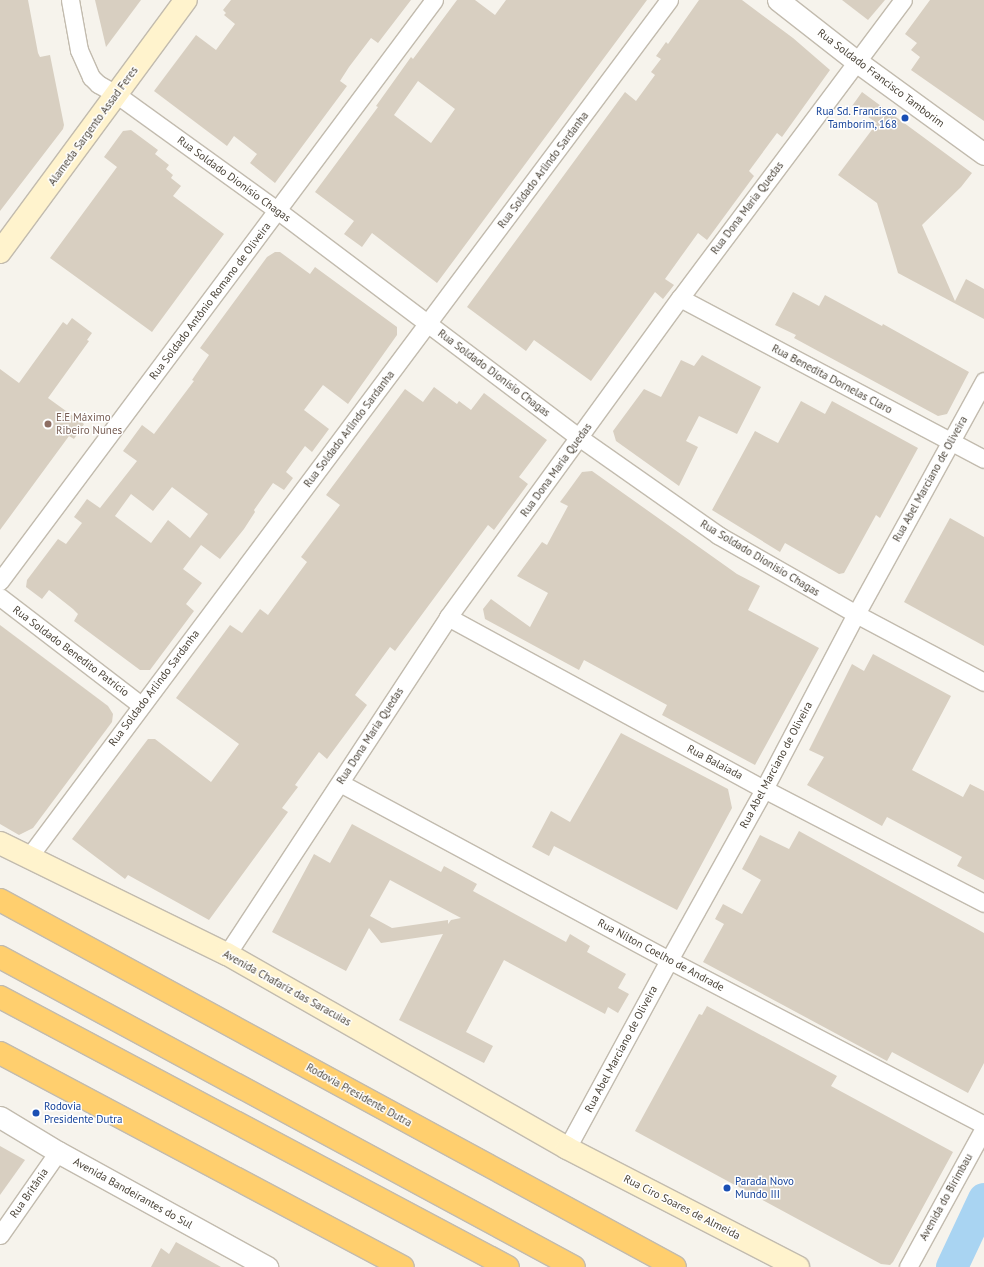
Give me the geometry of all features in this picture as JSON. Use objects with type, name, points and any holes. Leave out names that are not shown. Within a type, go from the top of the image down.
[{"type":"highway","name":"Rodovia Presidente Dutra","points":[[0,900],[675,1267]]},
{"type":"highway","points":[[0,957],[574,1267]]},
{"type":"highway","points":[[0,997],[508,1267]]},
{"type":"highway","points":[[0,1053],[403,1267]]},
{"type":"main road","name":"Alameda Sargento Assad Feres","points":[[0,252],[186,0]]},
{"type":"main road","name":"Avenida Chafariz das Saracuias","points":[[0,843],[227,954],[567,1148]]},
{"type":"main road","name":"Rua Ciro Soares de Almeida","points":[[567,1148],[798,1267]]},
{"type":"street","name":"Rua Soldado Dionísio Chagas","points":[[70,0],[79,50],[91,76],[98,84],[116,94],[277,210],[580,438],[718,535],[856,614],[984,682]]},
{"type":"street","name":"Rua Soldado Antônio Romano de Oliveira","points":[[0,581],[434,0]]},
{"type":"street","name":"Rua Soldado Arlindo Sardanha","points":[[28,858],[141,704],[428,324],[669,0]]},
{"type":"street","name":"Rua Soldado Francisco Tamborim","points":[[778,0],[856,61],[984,154]]},
{"type":"street","name":"Rua Dona Maria Quedas","points":[[227,954],[448,617],[580,438],[680,298],[903,0]]},
{"type":"street","name":"Rua Benedita Dornelas Claro","points":[[680,298],[984,459]]},
{"type":"street","name":"Rua Abel Marciano de Oliveira","points":[[567,1148],[764,789],[856,614],[984,381]]},
{"type":"street","name":"Rua Soldado Benedito Patrício","points":[[0,597],[141,704]]},
{"type":"street","name":"Rua Balaiada","points":[[448,617],[764,789],[984,903]]},
{"type":"street","name":"Rua Nílton Coelho de Andrade","points":[[340,783],[669,960],[984,1126]]},
{"type":"street","name":"Avenida Bandeirantes do Sul","points":[[0,1117],[58,1152],[267,1267]]},
{"type":"street","name":"Avenida do Birimbau","points":[[908,1267],[984,1126]]},
{"type":"street","name":"Rua Britânia","points":[[0,1235],[58,1152]]},
{"type":"building","points":[[0,0],[28,0],[38,53],[40,57],[50,55],[64,125],[63,129],[0,211]]},
{"type":"building","points":[[95,0],[141,0],[106,47]]},
{"type":"building","points":[[231,0],[411,0],[378,43],[371,38],[349,67],[340,81],[347,86],[275,183],[250,163],[257,154],[234,136],[227,146],[154,91],[196,35],[216,50],[235,24],[224,15],[226,13],[223,10]]},
{"type":"building","points":[[457,0],[475,0],[495,15],[506,0],[647,0],[437,283],[372,233],[362,247],[344,234],[354,221],[315,192],[378,107],[376,106],[411,57],[413,59]],"holes":[[[418,81],[455,109],[431,143],[394,115]]]},
{"type":"building","points":[[699,0],[742,0],[793,38],[830,70],[782,137],[777,133],[749,171],[754,176],[707,240],[698,233],[665,279],[674,285],[663,299],[655,292],[591,381],[534,340],[526,351],[467,307],[625,92],[636,101],[655,75],[651,72],[661,59],[656,56],[666,42],[668,44]]},
{"type":"building","points":[[842,0],[885,0],[868,20]]},
{"type":"building","points":[[930,0],[984,0],[984,121],[911,70],[920,57],[911,50],[917,43],[905,34]]},
{"type":"building","points":[[862,92],[972,173],[961,187],[922,225],[955,301],[966,279],[984,289],[984,319],[898,273],[877,203],[838,175],[877,123],[852,106]]},
{"type":"building","points":[[131,130],[158,150],[155,154],[169,165],[166,169],[173,175],[171,178],[181,186],[173,196],[224,234],[152,332],[50,258],[117,167],[104,157],[123,131]]},
{"type":"building","points":[[275,252],[280,252],[310,274],[315,267],[397,327],[397,335],[348,404],[323,385],[304,410],[329,429],[312,452],[305,446],[286,472],[293,478],[284,490],[273,483],[254,510],[255,512],[244,529],[220,559],[201,545],[183,569],[202,583],[186,604],[194,611],[150,670],[140,670],[74,621],[78,614],[49,590],[42,599],[26,587],[27,580],[58,539],[66,544],[82,523],[74,517],[87,499],[100,508],[137,461],[123,451],[142,425],[154,434],[194,381],[192,380],[209,355],[200,348],[267,257]],"holes":[[[172,487],[208,514],[190,538],[168,520],[151,543],[115,516],[131,494],[153,511]]]},
{"type":"building","points":[[793,292],[819,306],[825,295],[882,326],[883,324],[969,372],[947,414],[938,416],[794,338],[796,335],[775,325]]},
{"type":"building","points":[[72,318],[92,333],[87,340],[89,341],[48,398],[84,424],[74,439],[69,436],[0,530],[0,369],[19,383],[63,322],[67,325]]},
{"type":"building","points":[[702,355],[761,387],[737,434],[699,416],[686,441],[698,447],[679,486],[616,441],[613,431],[644,389],[661,397],[681,360],[694,366]]},
{"type":"building","points":[[434,387],[457,404],[459,401],[471,410],[484,393],[547,440],[519,477],[528,484],[494,530],[488,525],[395,651],[390,647],[355,695],[367,705],[327,759],[319,752],[295,785],[298,787],[282,808],[288,812],[209,920],[128,875],[125,879],[72,839],[148,739],[155,739],[211,782],[239,744],[176,698],[230,625],[242,633],[260,609],[268,615],[307,562],[301,557],[340,505],[326,495],[405,389],[423,402]]},
{"type":"building","points":[[801,401],[825,414],[832,401],[918,448],[880,518],[876,515],[844,573],[839,574],[785,543],[780,552],[712,510],[755,431],[778,443]]},
{"type":"building","points":[[592,471],[737,574],[760,586],[748,610],[819,648],[755,765],[662,715],[667,705],[584,660],[579,670],[485,619],[483,609],[491,599],[530,627],[548,593],[517,576],[542,542],[547,545],[568,506],[560,502],[582,472]]},
{"type":"building","points":[[950,518],[984,537],[984,646],[904,602]]},
{"type":"building","points":[[0,625],[108,706],[113,714],[112,722],[33,828],[19,835],[0,824]]},
{"type":"building","points":[[873,654],[951,696],[912,770],[963,797],[970,784],[984,791],[984,880],[957,866],[962,857],[887,817],[882,826],[807,785],[824,757],[809,750],[852,664],[864,671]]},
{"type":"building","points":[[621,733],[728,789],[732,808],[677,910],[554,846],[549,856],[532,847],[551,811],[570,822]]},
{"type":"building","points":[[352,824],[441,872],[444,866],[477,884],[473,891],[566,942],[570,934],[590,946],[587,952],[626,974],[618,988],[629,994],[618,1013],[608,1007],[605,1014],[504,960],[466,1032],[493,1046],[484,1063],[399,1020],[443,934],[381,943],[369,928],[346,971],[272,932],[314,854],[330,863]],"holes":[[[390,880],[461,918],[451,920],[448,924],[448,920],[392,928],[370,916]]]},
{"type":"building","points":[[799,831],[984,933],[984,1063],[968,1093],[892,1052],[887,1061],[703,962],[724,924],[715,919],[723,904],[742,914],[761,880],[742,869],[760,835],[789,849]]},
{"type":"building","points":[[707,1006],[837,1076],[831,1086],[953,1152],[890,1265],[881,1264],[635,1131],[699,1014],[702,1015]]},
{"type":"building","points":[[0,1146],[25,1160],[0,1195]]},
{"type":"building","points":[[176,1242],[221,1267],[151,1267],[161,1248],[169,1254]]},
{"type":"waterway","points":[[952,1267],[984,1199]]},
{"type":"place","name":"Rua Sd. Francisco Tamborim, 168","points":[[905,118]]},
{"type":"place","name":"E.E Máximo Ribeiro Nunes","points":[[48,424]]},
{"type":"place","name":"Rodovia Presidente Dutra","points":[[36,1113]]},
{"type":"place","name":"Parada Novo Mundo III","points":[[727,1188]]}]
